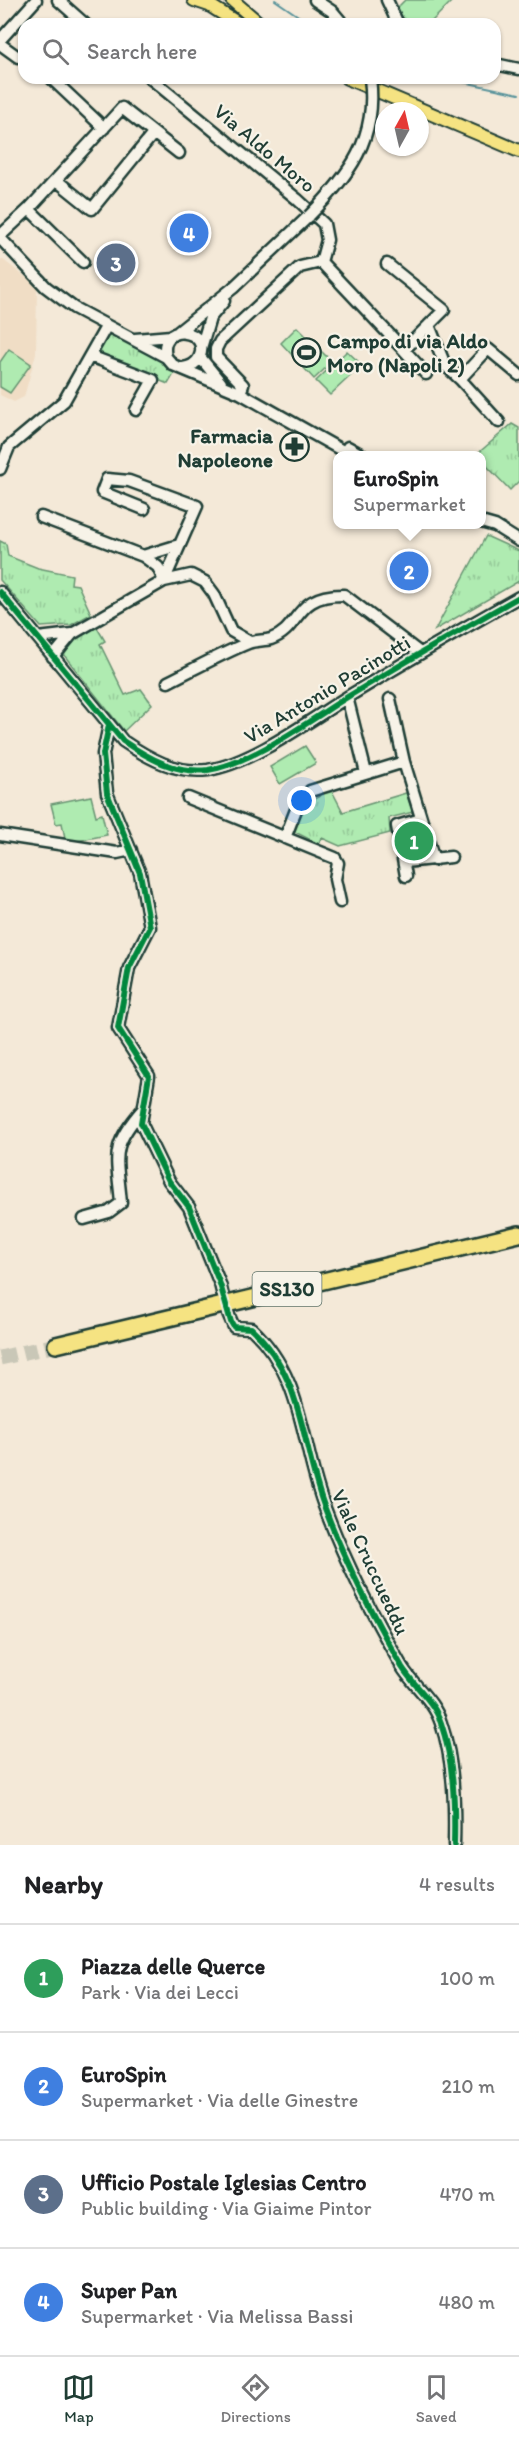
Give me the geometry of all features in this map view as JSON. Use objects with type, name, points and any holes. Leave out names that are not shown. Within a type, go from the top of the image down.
[{"type":"highway","name":"SS130","points":[[56,1345],[519,1234]]},
{"type":"main road","points":[[194,0],[209,4],[230,18]]},
{"type":"main road","points":[[232,0],[253,18]]},
{"type":"main road","points":[[361,84],[519,151]]},
{"type":"street","points":[[21,18],[36,0]]},
{"type":"street","points":[[58,0],[78,18]]},
{"type":"street","points":[[315,0],[338,18]]},
{"type":"street","points":[[387,0],[395,18]]},
{"type":"street","points":[[18,21],[0,42],[18,57]]},
{"type":"street","points":[[501,65],[519,69]]},
{"type":"street","points":[[57,84],[104,128]]},
{"type":"street","name":"Via Aldo Moro","points":[[157,84],[324,224],[327,240],[321,262]]},
{"type":"street","points":[[166,357],[165,346],[174,334],[233,288],[309,216],[350,170],[363,145],[372,108],[370,84]]},
{"type":"street","points":[[179,153],[153,135],[122,108],[29,209],[0,237],[46,287],[74,308],[166,357],[173,365],[244,396],[343,451]]},
{"type":"street","points":[[56,180],[92,209],[153,135]]},
{"type":"street","points":[[29,209],[83,262]]},
{"type":"street","points":[[244,396],[243,385],[216,357],[216,349],[220,341],[300,267],[321,262],[426,374]]},
{"type":"street","points":[[387,264],[444,310],[404,350]]},
{"type":"street","points":[[183,368],[193,365],[200,352],[210,318],[233,288]]},
{"type":"street","points":[[429,325],[446,365],[499,422]]},
{"type":"street","points":[[0,469],[9,447],[64,401],[106,327]]},
{"type":"street","points":[[131,339],[174,334],[194,335],[200,352],[214,377],[226,387]]},
{"type":"street","points":[[460,379],[488,349],[519,375]]},
{"type":"street","points":[[90,356],[153,380],[136,410]]},
{"type":"street","points":[[244,396],[354,451]]},
{"type":"street","points":[[144,509],[102,492],[107,479],[129,481],[197,506],[164,581]]},
{"type":"street","points":[[41,517],[143,556],[158,567],[164,581]]},
{"type":"street","points":[[486,523],[516,538]]},
{"type":"street","points":[[143,556],[179,545]]},
{"type":"street","points":[[53,657],[72,634],[164,581],[191,575],[205,582],[214,594],[231,631],[250,642]]},
{"type":"street","name":"Via Antonio Pacinotti","points":[[0,592],[123,741],[147,757],[179,769],[208,770],[257,753],[420,652],[519,597]]},
{"type":"street","points":[[168,682],[250,642],[272,639],[282,632],[303,606],[317,599],[344,595],[420,652]]},
{"type":"street","points":[[38,638],[72,634]]},
{"type":"street","points":[[347,698],[366,773]]},
{"type":"street","points":[[390,699],[404,762],[434,860]]},
{"type":"street","name":"Viale Cruccueddu","points":[[109,725],[103,754],[107,793],[140,873],[150,927],[129,968],[118,1028],[149,1076],[141,1123],[169,1181],[189,1207],[220,1284],[234,1327],[251,1328],[277,1356],[293,1390],[325,1509],[335,1533],[393,1651],[433,1706],[441,1722],[454,1792],[454,1845]]},
{"type":"street","points":[[285,838],[305,795],[315,788],[404,762]]},
{"type":"street","points":[[188,798],[335,858],[338,863],[335,879],[340,902]]},
{"type":"street","points":[[406,876],[397,826],[421,819]]},
{"type":"street","points":[[0,835],[117,853],[131,850]]},
{"type":"street","points":[[405,862],[452,857]]},
{"type":"street","points":[[84,1219],[109,1212],[122,1203],[116,1147],[129,1125],[143,1109]]},
{"type":"shaded area","points":[[2,259],[37,286],[36,353],[24,397],[14,402],[0,395],[0,262]]},
{"type":"green space","points":[[405,0],[453,0],[435,18],[404,18],[395,10]]},
{"type":"green space","name":"Campo di via Aldo Moro (Napoli 2)","points":[[297,327],[332,362],[314,379],[281,343]]},
{"type":"green space","points":[[108,330],[177,369],[168,384],[95,354]]},
{"type":"green space","points":[[9,349],[31,364],[10,393],[0,387],[0,362]]},
{"type":"green space","name":"Campo di via Aldo Moro (Napoli 2)","points":[[347,351],[362,365],[330,395],[316,381]]},
{"type":"green space","points":[[512,424],[519,428],[519,481],[510,490],[486,465],[486,451],[481,451]]},
{"type":"green space","points":[[486,536],[519,551],[519,581],[435,630]]},
{"type":"green space","points":[[0,541],[6,544],[8,556],[38,568],[72,575],[71,584],[78,585],[91,614],[71,625],[41,627],[0,580]]},
{"type":"green space","points":[[96,626],[105,641],[100,644],[125,695],[141,689],[152,704],[124,731],[64,655],[77,635]]},
{"type":"green space","points":[[305,746],[316,763],[280,784],[270,767]]},
{"type":"green space","points":[[331,789],[343,812],[406,793],[413,812],[389,818],[390,833],[340,846],[322,838],[319,844],[293,831],[305,805]]},
{"type":"green space","points":[[91,796],[96,816],[102,814],[107,835],[66,843],[62,823],[56,824],[51,804]]},
{"type":"green space","points":[[420,822],[429,855],[407,859],[400,827]]},
{"type":"waterway","points":[[275,0],[301,18]]},
{"type":"waterway","points":[[473,84],[519,94]]},
{"type":"tunnel","points":[[0,1358],[56,1345]]},
{"type":"cycle path","points":[[0,592],[123,741],[163,763],[196,771],[225,766],[262,750],[349,696],[519,597]]},
{"type":"cycle path","points":[[109,725],[103,754],[107,793],[140,873],[150,927],[129,968],[118,1028],[149,1076],[141,1123],[169,1181],[189,1207],[220,1284],[231,1322],[234,1327],[251,1328],[269,1348],[282,1369],[292,1391],[318,1487],[342,1550],[402,1667],[438,1715],[449,1752],[451,1768],[454,1845]]},
{"type":"place","name":"Super Pan","points":[[189,233]]},
{"type":"place","name":"Ufficio Postale Iglesias Centro","points":[[116,263]]},
{"type":"place","name":"Campo di via Aldo Moro (Napoli 2)","points":[[306,352]]},
{"type":"place","name":"Farmacia Napoleone","points":[[294,447]]},
{"type":"place","name":"EuroSpin","points":[[409,571]]},
{"type":"place","name":"Piazza delle Querce","points":[[414,841]]}]
